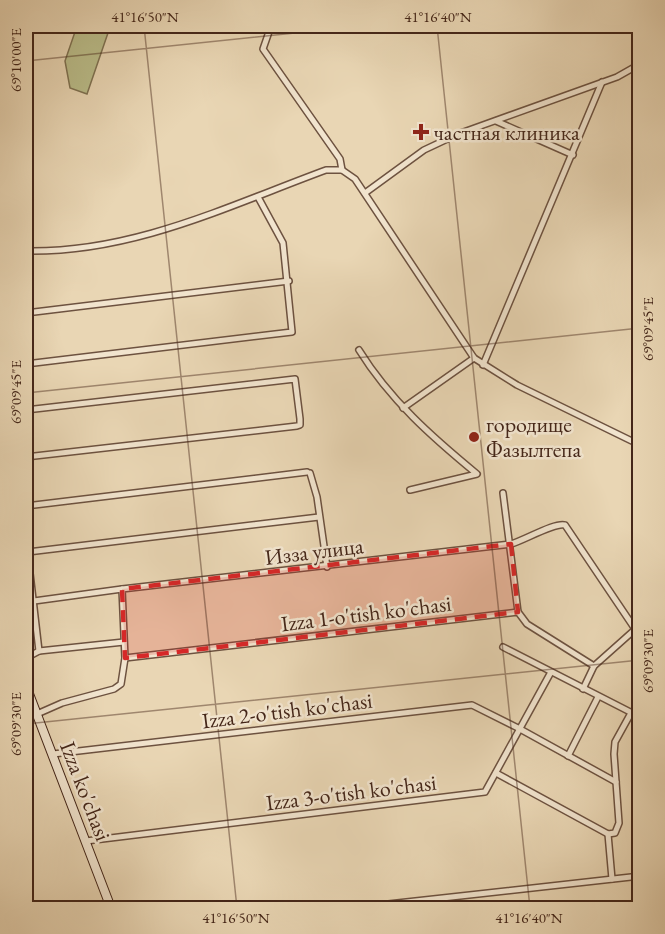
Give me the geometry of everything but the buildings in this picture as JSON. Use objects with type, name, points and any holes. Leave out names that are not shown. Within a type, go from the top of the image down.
[{"type":"main road","name":"Izza ko'chasi","points":[[26,687],[111,909]]},
{"type":"street","points":[[271,26],[263,45],[340,159],[342,170]]},
{"type":"street","points":[[365,193],[420,151],[602,82],[639,64]]},
{"type":"street","points":[[483,365],[602,82]]},
{"type":"street","points":[[496,121],[573,155]]},
{"type":"street","points":[[26,252],[68,249],[147,236],[194,222],[326,170],[342,170],[355,179],[365,193],[474,358],[538,395],[639,445]]},
{"type":"street","points":[[26,364],[292,332],[289,281],[282,238],[258,197]]},
{"type":"street","points":[[26,313],[289,281]]},
{"type":"street","points":[[359,350],[375,377],[403,408],[433,438],[477,474],[410,490]]},
{"type":"street","points":[[403,408],[474,358]]},
{"type":"street","points":[[26,410],[295,379],[300,425],[26,457]]},
{"type":"street","points":[[26,506],[308,472],[319,517],[327,567]]},
{"type":"street","points":[[503,493],[518,612],[527,624],[594,666]]},
{"type":"street","points":[[28,552],[319,517]]},
{"type":"street","name":"Изза улица","points":[[34,601],[511,544],[536,536],[554,524],[565,525],[637,627],[594,666],[583,689]]},
{"type":"street","points":[[26,539],[39,651]]},
{"type":"street","points":[[26,712],[118,687],[123,680],[124,658],[122,590]]},
{"type":"street","name":"Izza 1-o'tish ko'chasi","points":[[124,658],[518,612]]},
{"type":"street","points":[[26,658],[39,651],[124,642]]},
{"type":"street","points":[[503,647],[639,717]]},
{"type":"street","name":"Izza 3-o'tish ko'chasi","points":[[86,841],[485,792],[551,672]]},
{"type":"street","points":[[568,756],[598,697]]},
{"type":"street","name":"Izza 2-o'tish ko'chasi","points":[[53,754],[472,705],[616,782]]},
{"type":"street","points":[[496,773],[608,834],[615,833],[619,823],[615,742],[631,713]]},
{"type":"street","points":[[608,834],[612,879]]},
{"type":"street","points":[[352,909],[639,876]]},
{"type":"highlighted area","points":[[511,544],[518,612],[125,658],[122,589]]},
{"type":"green space","points":[[77,26],[97,26],[109,30],[87,94],[70,88],[65,61]]},
{"type":"place","name":"частная клиника","points":[[421,132]]},
{"type":"place","name":"городище Фазылтепа","points":[[474,437]]}]
